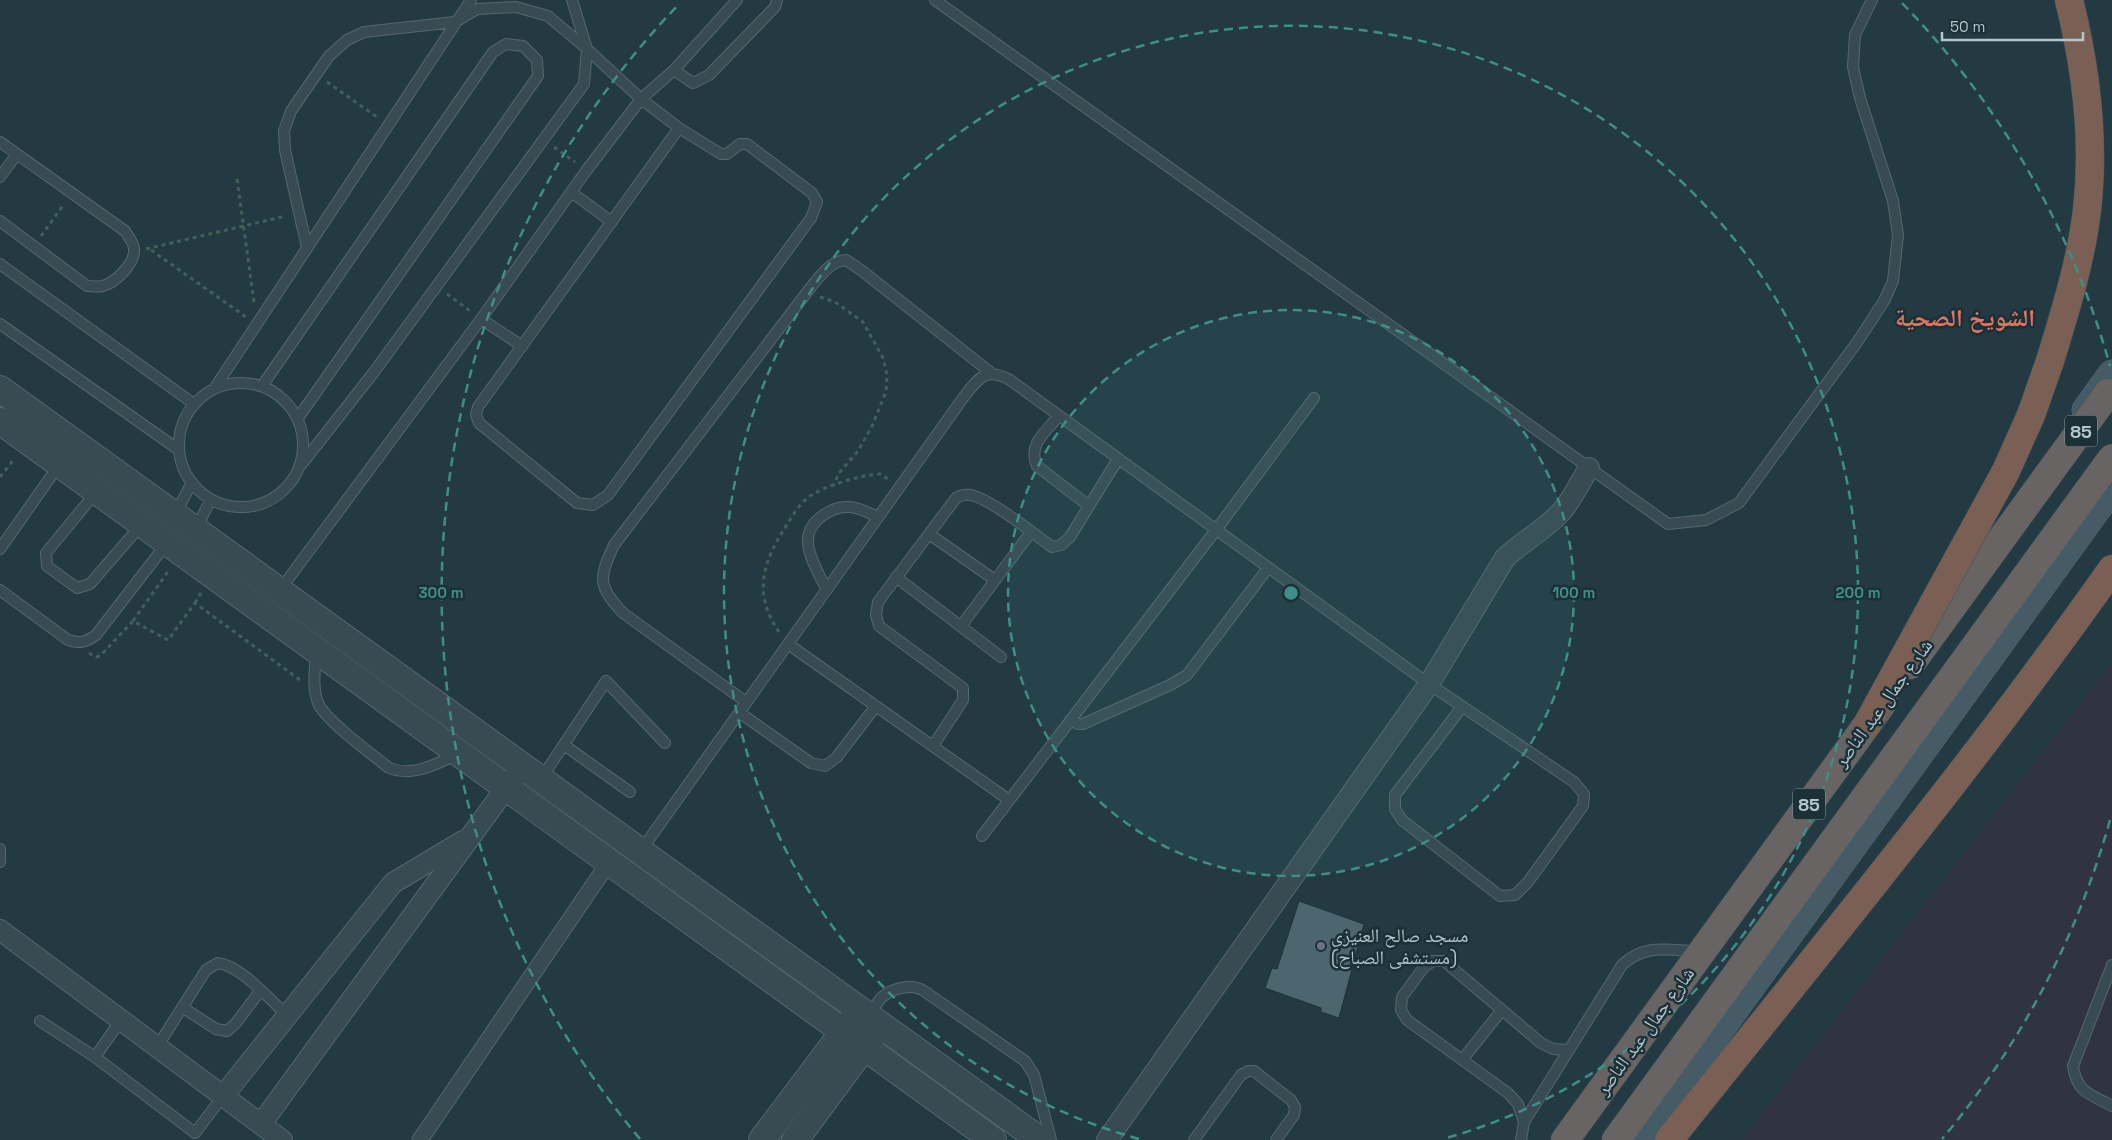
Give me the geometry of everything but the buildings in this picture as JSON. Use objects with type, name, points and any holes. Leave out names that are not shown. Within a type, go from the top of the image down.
[{"type":"highway","points":[[1868,723],[2006,470],[2031,415],[2067,306],[2086,212],[2090,137],[2082,59],[2069,0]]},
{"type":"highway","name":"شارع جمال عبد الناصر","points":[[1566,1140],[2112,389]]},
{"type":"highway","name":"85","points":[[1616,1140],[2112,458]]},
{"type":"highway","points":[[1669,1140],[1932,810],[2048,658],[2112,569]]},
{"type":"main road","points":[[1557,1140],[2112,374]]},
{"type":"main road","points":[[1640,1140],[2112,488]]},
{"type":"street","points":[[993,1140],[966,1128],[864,1046],[775,982],[628,862],[531,773],[10,396],[1,425],[60,464],[142,524],[170,554],[316,649],[506,787],[628,862],[789,959],[1040,1139]]},
{"type":"street","points":[[1106,1140],[1429,684],[1505,558],[1562,511],[1589,468]]},
{"type":"street","points":[[261,1124],[506,787],[531,773]]},
{"type":"street","points":[[223,1096],[393,883],[471,836]]},
{"type":"street","points":[[420,1140],[628,862]]},
{"type":"street","points":[[0,930],[282,1140]]},
{"type":"street","points":[[775,982],[789,959]]},
{"type":"street","points":[[762,1140],[843,1031],[869,1017]]},
{"type":"street","points":[[796,1140],[864,1046],[869,1017]]},
{"type":"lane","points":[[472,0],[214,389],[194,404],[182,426],[179,450],[185,473],[200,493],[221,505],[245,508],[269,502],[289,487],[301,466],[374,372],[584,84],[587,48],[572,0]]},
{"type":"lane","points":[[279,590],[482,319],[586,171],[641,99],[674,70],[737,0]]},
{"type":"lane","points":[[674,70],[693,83],[709,75],[774,7],[777,0]]},
{"type":"lane","points":[[935,0],[1668,524],[1706,520],[1739,502],[1858,341],[1884,301],[1893,281],[1898,235],[1893,201],[1860,98],[1853,67],[1855,35],[1872,0]]},
{"type":"lane","points":[[307,248],[284,150],[284,131],[291,111],[316,75],[335,51],[347,40],[364,32],[456,22],[477,9],[516,7],[548,16],[587,48],[641,99],[679,128],[721,154],[727,154],[740,144],[747,144],[812,193],[817,202],[811,218],[608,495],[593,505],[577,503],[478,423],[476,415],[478,407],[679,128]]},
{"type":"lane","points":[[262,386],[493,52],[506,44],[523,46],[537,60],[538,76],[298,418]]},
{"type":"lane","points":[[0,142],[125,231],[131,240],[134,250],[130,262],[118,277],[103,286],[87,286],[0,221]]},
{"type":"lane","points":[[0,176],[17,154]]},
{"type":"lane","points":[[571,192],[612,222]]},
{"type":"lane","points":[[746,702],[623,613],[611,600],[602,584],[602,573],[614,545],[807,292],[827,267],[838,261],[846,260],[990,372],[1010,380],[1429,684],[1462,706],[1574,782],[1584,794],[1583,806],[1528,882],[1515,895],[1500,896],[1402,820],[1395,809],[1395,796],[1462,706]]},
{"type":"lane","points":[[0,264],[194,404]]},
{"type":"lane","points":[[482,319],[522,346]]},
{"type":"lane","points":[[0,324],[179,450]]},
{"type":"lane","points":[[628,862],[740,713],[976,380],[990,372]]},
{"type":"lane","points":[[214,389],[237,383],[262,386],[283,398],[298,418],[304,441],[301,466]]},
{"type":"lane","points":[[982,836],[1216,530],[1314,398]]},
{"type":"lane","points":[[1059,416],[1034,446],[1032,457],[1037,466],[1089,506]]},
{"type":"lane","points":[[932,746],[963,700],[964,688],[879,626],[876,615],[878,602],[956,498],[964,494],[972,495],[992,505],[1052,547],[1061,545],[1070,537],[1118,459]]},
{"type":"lane","points":[[0,549],[60,464]]},
{"type":"lane","points":[[185,523],[192,482]]},
{"type":"lane","points":[[97,491],[46,553],[48,566],[77,588],[90,584],[142,524]]},
{"type":"lane","points":[[185,523],[210,499]]},
{"type":"lane","points":[[827,590],[815,566],[807,541],[814,522],[820,517],[848,506],[878,517]]},
{"type":"lane","points":[[961,626],[1032,532]]},
{"type":"lane","points":[[929,534],[995,580]]},
{"type":"lane","points":[[0,590],[68,640],[76,643],[87,642],[96,635],[170,554]]},
{"type":"lane","points":[[1070,720],[1083,724],[1188,675],[1268,568]]},
{"type":"lane","points":[[896,578],[1001,656]]},
{"type":"lane","points":[[788,644],[1009,800]]},
{"type":"lane","points":[[316,649],[315,691],[319,704],[330,718],[389,768],[398,772],[412,772],[429,767],[460,753]]},
{"type":"lane","points":[[531,773],[564,745],[606,681],[665,743]]},
{"type":"lane","points":[[740,713],[811,763],[825,766],[836,758],[876,706]]},
{"type":"lane","points":[[564,745],[630,792]]},
{"type":"lane","points":[[0,849],[2,851],[0,862]]},
{"type":"lane","points":[[1521,1140],[1524,1122],[1622,965],[1629,958],[1651,949],[1694,951]]},
{"type":"lane","points":[[1524,1122],[1522,1113],[1513,1098],[1412,1024],[1404,1016],[1401,1004],[1402,998],[1424,967],[1433,961],[1444,961],[1541,1043],[1553,1049],[1568,1050]]},
{"type":"lane","points":[[157,1047],[206,970],[218,963],[227,964],[287,1016]]},
{"type":"lane","points":[[2112,965],[2072,1066],[2075,1080],[2080,1088],[2112,1106]]},
{"type":"lane","points":[[869,1017],[882,997],[903,987],[914,987],[924,991],[1025,1062],[1034,1076],[1040,1139]]},
{"type":"lane","points":[[182,1007],[216,1029],[227,1031],[236,1023],[260,991]]},
{"type":"lane","points":[[1462,1060],[1502,1010]]},
{"type":"lane","points":[[95,1057],[121,1020]]},
{"type":"lane","points":[[40,1021],[95,1057],[194,1133],[223,1096]]},
{"type":"lane","points":[[1194,1140],[1241,1075],[1248,1071],[1254,1071],[1291,1100],[1295,1107],[1294,1115],[1276,1140]]},
{"type":"path","points":[[316,75],[388,124]]},
{"type":"path","points":[[544,139],[586,171]]},
{"type":"path","points":[[238,179],[256,325]]},
{"type":"path","points":[[34,246],[72,194]]},
{"type":"path","points":[[134,250],[150,249],[298,212]]},
{"type":"path","points":[[150,249],[256,325]]},
{"type":"path","points":[[437,286],[482,319]]},
{"type":"path","points":[[807,292],[835,302],[863,322],[883,358],[887,375],[886,392],[872,426],[858,451],[839,473],[833,486]]},
{"type":"path","points":[[68,640],[96,657],[100,656],[133,621],[170,554]]},
{"type":"path","points":[[133,621],[168,640],[205,589]]},
{"type":"path","points":[[195,603],[315,691]]},
{"type":"shaded area","points":[[2112,663],[2112,1140],[1742,1140]]},
{"type":"place","name":"مسجد صالح العنيزي (مستشفى الصباح)","points":[[1321,946]]},
{"type":"district","name":"الشويخ الصحية","points":[[1965,317]]}]
